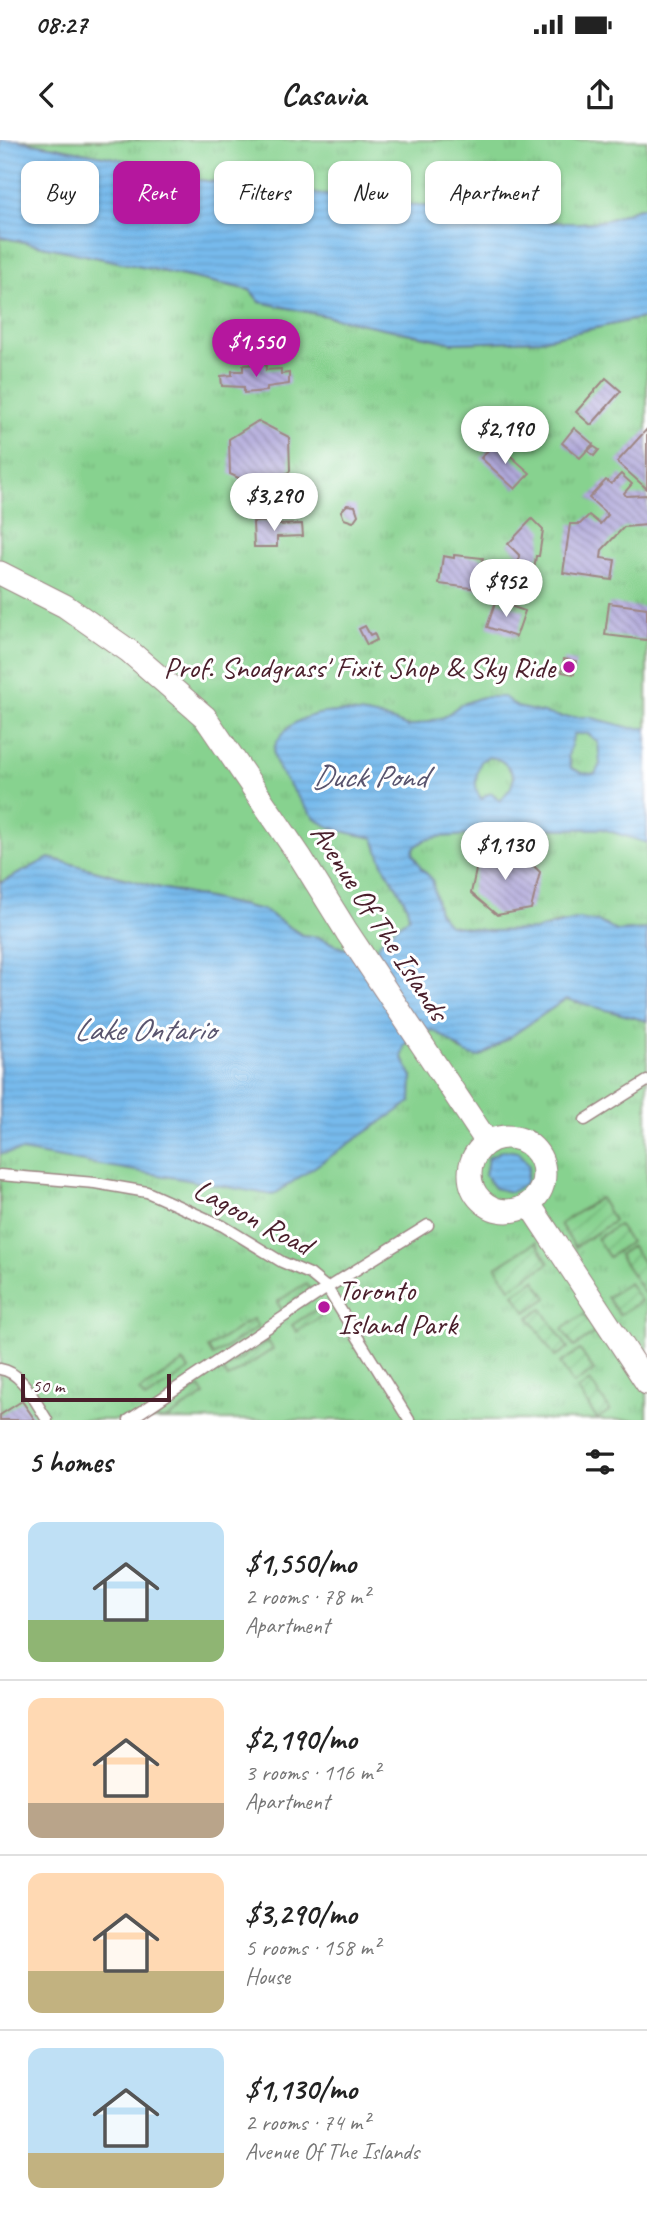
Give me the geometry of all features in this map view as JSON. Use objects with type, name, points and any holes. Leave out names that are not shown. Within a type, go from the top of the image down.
[{"type":"street","name":"Avenue Of The Islands","points":[[0,573],[65,606],[129,651],[205,717],[302,858],[487,1142]]},
{"type":"street","points":[[509,1137],[529,1144],[537,1151],[545,1174],[543,1185],[529,1204],[518,1210],[494,1209],[483,1203],[475,1193],[471,1183],[472,1160],[487,1142],[509,1137]]},
{"type":"street","points":[[529,1204],[647,1383]]},
{"type":"lane","points":[[585,1120],[647,1081]]},
{"type":"lane","name":"Lagoon Road","points":[[0,1175],[95,1183],[148,1192],[223,1226],[282,1262],[310,1274],[327,1288],[409,1420]]},
{"type":"lane","points":[[129,1420],[327,1288],[428,1225]]},
{"type":"lane","points":[[0,1369],[18,1377],[47,1420]]},
{"type":"green space","points":[[17,140],[647,140],[647,207],[601,221],[561,222],[561,161],[425,161],[425,206],[411,205],[411,161],[328,161],[328,195],[314,193],[314,161],[214,161],[214,182],[200,180],[200,161],[130,161]]},
{"type":"green space","points":[[0,237],[250,290],[260,302],[454,343],[540,340],[647,317],[647,929],[617,931],[599,922],[557,923],[535,930],[489,931],[449,925],[385,936],[376,950],[342,948],[318,937],[302,935],[263,910],[161,888],[50,858],[0,883]]},
{"type":"green space","name":"Toronto Island Park","points":[[566,999],[647,1021],[647,1420],[0,1420],[0,1154],[412,1077],[401,1056],[404,1045],[431,1030],[444,1034],[459,1050],[480,1057]]},
{"type":"green space","points":[[600,1198],[614,1221],[575,1247],[560,1224]]},
{"type":"green space","points":[[618,1225],[630,1242],[609,1257],[597,1239]]},
{"type":"green space","points":[[536,1242],[549,1263],[510,1288],[496,1267]]},
{"type":"green space","points":[[632,1246],[647,1269],[645,1294],[619,1255]]},
{"type":"green space","points":[[535,1280],[547,1298],[526,1312],[514,1294]]},
{"type":"green space","points":[[306,1283],[311,1290],[282,1310],[277,1302]]},
{"type":"green space","points":[[629,1283],[641,1301],[619,1315],[607,1297]]},
{"type":"green space","points":[[321,1306],[326,1313],[297,1332],[292,1325]]},
{"type":"green space","points":[[542,1309],[568,1348],[555,1357],[529,1317]]},
{"type":"green space","points":[[584,1314],[596,1332],[574,1347],[562,1329]]},
{"type":"green space","points":[[253,1319],[258,1327],[213,1356],[208,1348]]},
{"type":"green space","points":[[268,1341],[273,1349],[228,1378],[223,1370]]},
{"type":"green space","points":[[580,1350],[594,1371],[573,1384],[560,1363]]},
{"type":"green space","points":[[184,1362],[189,1370],[145,1399],[139,1391]]},
{"type":"green space","points":[[590,1381],[610,1410],[597,1419],[578,1390]]},
{"type":"green space","points":[[200,1387],[205,1395],[165,1420],[158,1420],[155,1415]]},
{"type":"water","points":[[0,140],[17,140],[130,161],[113,161],[113,224],[200,224],[200,180],[214,182],[214,224],[314,224],[314,193],[328,195],[328,224],[411,224],[411,205],[425,206],[425,224],[581,223],[610,219],[647,207],[647,317],[540,340],[454,343],[260,302],[250,290],[0,237]]},
{"type":"water","name":"Lake Ontario","points":[[482,697],[504,697],[517,707],[561,717],[589,717],[631,728],[647,728],[647,843],[603,829],[538,829],[515,834],[502,832],[487,839],[473,835],[439,837],[425,840],[414,848],[413,853],[421,868],[432,879],[439,913],[449,925],[489,931],[535,930],[579,919],[599,922],[617,931],[647,929],[647,1021],[566,999],[480,1057],[460,1050],[431,1030],[404,1045],[402,1056],[412,1077],[411,1102],[273,1195],[21,1151],[0,1154],[0,883],[49,858],[161,888],[263,910],[302,935],[318,937],[342,948],[375,950],[385,936],[409,917],[406,903],[384,866],[374,838],[335,829],[314,817],[280,771],[274,754],[275,747],[286,730],[313,715],[345,712],[362,714],[408,727],[444,717],[460,705]],"holes":[[[574,734],[588,734],[598,742],[600,764],[595,774],[582,773],[571,768],[568,756]],[[489,757],[504,763],[514,777],[511,787],[500,801],[492,793],[482,799],[477,791],[479,766],[481,761]]]},
{"type":"water","points":[[503,1150],[519,1152],[529,1166],[526,1183],[511,1192],[494,1188],[485,1175],[488,1158]]},
{"type":"building","points":[[266,364],[266,370],[281,369],[281,374],[289,373],[289,384],[267,387],[267,391],[244,393],[244,387],[222,386],[221,376],[232,375],[232,371],[243,371],[243,365]]},
{"type":"building","points":[[606,378],[621,391],[591,425],[576,412]]},
{"type":"building","points":[[258,421],[289,437],[290,471],[262,489],[230,474],[229,439]]},
{"type":"building","points":[[574,428],[593,444],[580,458],[562,443]]},
{"type":"building","points":[[647,429],[647,489],[617,462]]},
{"type":"building","points":[[495,442],[530,473],[515,489],[481,458]]},
{"type":"building","points":[[593,446],[599,450],[594,456],[588,451]]},
{"type":"building","points":[[621,474],[632,484],[624,493],[626,496],[647,495],[647,525],[624,527],[602,550],[601,558],[615,560],[612,580],[563,573],[570,524],[580,524],[589,515],[600,524],[608,515],[589,498],[606,480],[611,484]]},
{"type":"building","points":[[347,505],[355,506],[358,515],[353,522],[344,519],[341,511]]},
{"type":"building","points":[[532,519],[543,530],[534,570],[518,568],[519,555],[508,544]]},
{"type":"building","points":[[277,521],[277,525],[302,524],[303,536],[277,537],[277,547],[254,547],[253,522]]},
{"type":"building","points":[[454,555],[483,558],[482,561],[489,562],[486,590],[439,584],[443,556],[454,558]]},
{"type":"building","points":[[496,601],[525,611],[516,637],[487,627]]},
{"type":"building","points":[[609,603],[647,608],[647,640],[605,635]]},
{"type":"building","points":[[365,626],[370,635],[374,633],[377,640],[367,645],[359,629]]},
{"type":"building","name":"Prof. Snodgrass' Fixit Shop & Sky Ride","points":[[564,659],[576,661],[574,674],[562,672]]},
{"type":"building","points":[[514,847],[540,872],[531,909],[497,915],[471,893],[479,856]]},
{"type":"building","points":[[22,1401],[35,1420],[0,1420],[0,1415]]},
{"type":"place","name":"Prof. Snodgrass' Fixit Shop & Sky Ride","points":[[569,667]]},
{"type":"place","name":"Toronto Island Park","points":[[324,1307]]},
{"type":"water label","name":"Duck Pond","points":[[369,776]]}]
